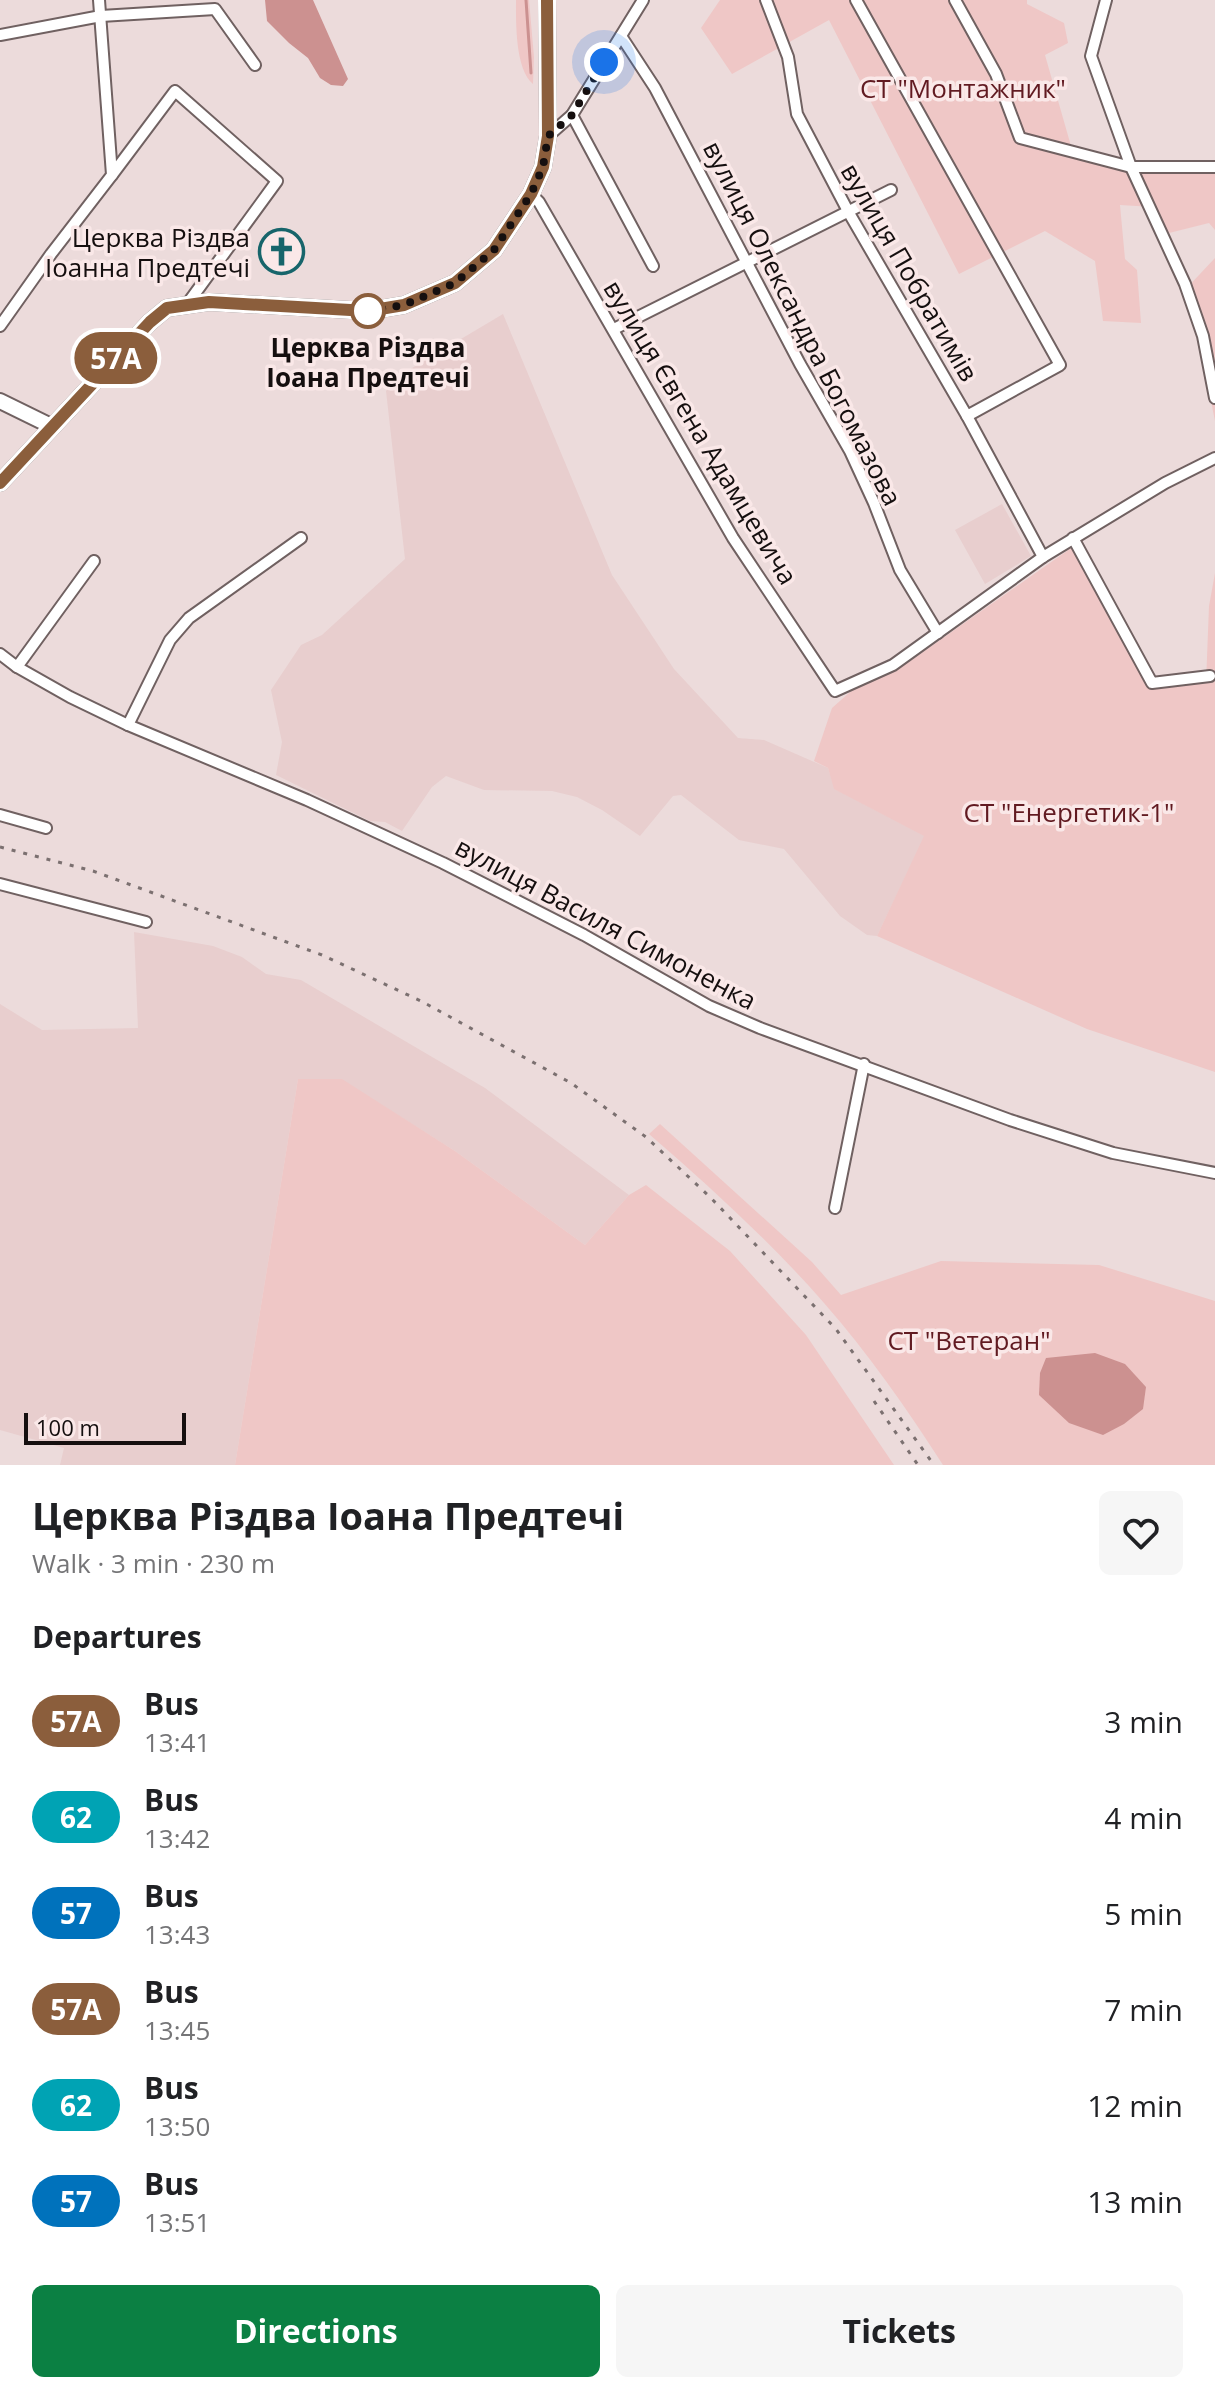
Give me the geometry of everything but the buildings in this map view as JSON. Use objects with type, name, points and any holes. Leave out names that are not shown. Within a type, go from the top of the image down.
[{"type":"main road","points":[[0,483],[150,322],[167,308],[209,302],[368,311],[404,305],[455,283],[494,250],[531,194],[543,167],[548,136],[547,0]]},
{"type":"main road","points":[[0,401],[51,426]]},
{"type":"street","points":[[99,0],[112,175]]},
{"type":"street","points":[[548,136],[572,115],[643,0]]},
{"type":"street","name":"вулиця Побратимів","points":[[766,0],[788,57],[797,114],[849,213],[967,416],[1043,557]]},
{"type":"street","points":[[856,0],[1060,365],[967,416]]},
{"type":"street","points":[[955,0],[996,74],[1020,138],[1131,167],[1215,167]]},
{"type":"street","points":[[1106,0],[1091,56],[1131,167],[1185,284],[1203,336],[1215,398]]},
{"type":"street","points":[[0,35],[101,16],[215,9],[255,65]]},
{"type":"street","name":"вулиця Олександра Богомазова","points":[[621,36],[655,88],[746,264],[850,451],[900,570],[938,633]]},
{"type":"street","points":[[0,326],[175,91],[277,181],[188,303]]},
{"type":"street","points":[[572,115],[653,266]]},
{"type":"street","points":[[614,329],[891,190]]},
{"type":"street","name":"вулиця Євгена Адамцевича","points":[[531,194],[539,202],[614,329],[733,538],[835,691],[893,665],[938,633]]},
{"type":"street","points":[[938,633],[1073,538],[1165,483],[1215,458]]},
{"type":"street","points":[[128,725],[170,640],[189,618],[301,538]]},
{"type":"street","points":[[1073,538],[1152,683],[1210,676]]},
{"type":"street","points":[[17,667],[94,561]]},
{"type":"street","name":"вулиця Василя Симоненка","points":[[0,654],[17,667],[128,725],[293,794],[443,863],[584,935],[709,1006],[760,1028],[1010,1120],[1113,1153],[1215,1173]]},
{"type":"street","points":[[0,815],[46,828]]},
{"type":"street","points":[[0,884],[146,922]]},
{"type":"street","points":[[835,1208],[864,1064]]},
{"type":"shaded area","points":[[265,0],[313,0],[348,79],[343,86],[331,85],[320,78],[308,58],[267,21]]},
{"type":"shaded area","points":[[503,314],[612,575],[674,669],[738,738],[764,740],[828,768],[835,789],[925,836],[877,936],[867,935],[840,916],[784,849],[739,840],[681,795],[673,796],[640,836],[577,797],[552,791],[484,790],[446,776],[432,787],[402,831],[385,822],[370,821],[276,775],[282,742],[271,690],[301,645],[322,635],[405,559],[386,391],[397,377]]},
{"type":"shaded area","points":[[1002,504],[1031,556],[985,584],[955,530]]},
{"type":"shaded area","points":[[134,932],[213,946],[242,957],[266,974],[301,980],[485,1088],[629,1195],[585,1245],[455,1151],[342,1080],[298,1079],[235,1465],[60,1465],[64,1448],[0,1430],[0,1004],[42,1030],[138,1028]]},
{"type":"shaded area","points":[[1095,1353],[1125,1364],[1146,1387],[1143,1409],[1103,1435],[1069,1423],[1039,1395],[1040,1373],[1046,1358]]},
{"type":"green space","points":[[516,0],[529,0],[533,84],[520,57]]},
{"type":"green space","name":"СТ \"Монтажник\"","points":[[720,0],[1027,0],[1027,4],[1064,23],[1068,43],[1045,55],[1071,146],[1085,160],[1126,170],[1215,170],[1215,230],[1209,223],[1169,233],[1153,207],[1120,205],[1125,259],[1137,270],[1141,323],[1103,321],[1095,261],[1045,231],[959,274],[829,20],[732,74],[701,28]]},
{"type":"green space","points":[[1215,258],[1215,421],[1197,332],[1184,291]]},
{"type":"green space","name":"СТ \"Енергетик-1\"","points":[[1074,546],[1153,688],[1206,683],[1209,606],[1215,573],[1215,1072],[1087,1029],[877,936],[924,836],[834,789],[828,768],[814,761],[832,708],[858,685],[903,666]]},
{"type":"green space","points":[[298,1079],[342,1079],[455,1151],[585,1245],[629,1195],[646,1185],[730,1251],[806,1335],[894,1465],[235,1465]]},
{"type":"green space","name":"СТ \"Ветеран\"","points":[[660,1124],[812,1262],[841,1295],[941,1261],[1099,1265],[1215,1301],[1215,1465],[943,1465],[886,1382],[824,1303],[740,1216],[649,1134]]},
{"type":"waterway","points":[[526,0],[531,73]]},
{"type":"railway","points":[[0,847],[93,871],[322,955],[421,1001],[571,1083],[646,1137],[711,1198],[836,1329],[934,1465]]},
{"type":"railway","points":[[874,1401],[918,1465]]},
{"type":"bus line","name":"57А","points":[[0,483],[150,322],[167,308],[209,302],[368,311],[404,305],[455,283],[494,250],[531,194],[543,167],[548,136],[547,0]]},
{"type":"place","name":"Церква Різдва Іоанна Предтечі","points":[[281,252]]},
{"type":"place","name":"Церква Різдва Іоана Предтечі","points":[[368,311]]},
{"type":"route","points":[[368,311],[404,305],[455,283],[494,250],[531,194],[543,167],[548,136],[572,115],[604,62]]}]
